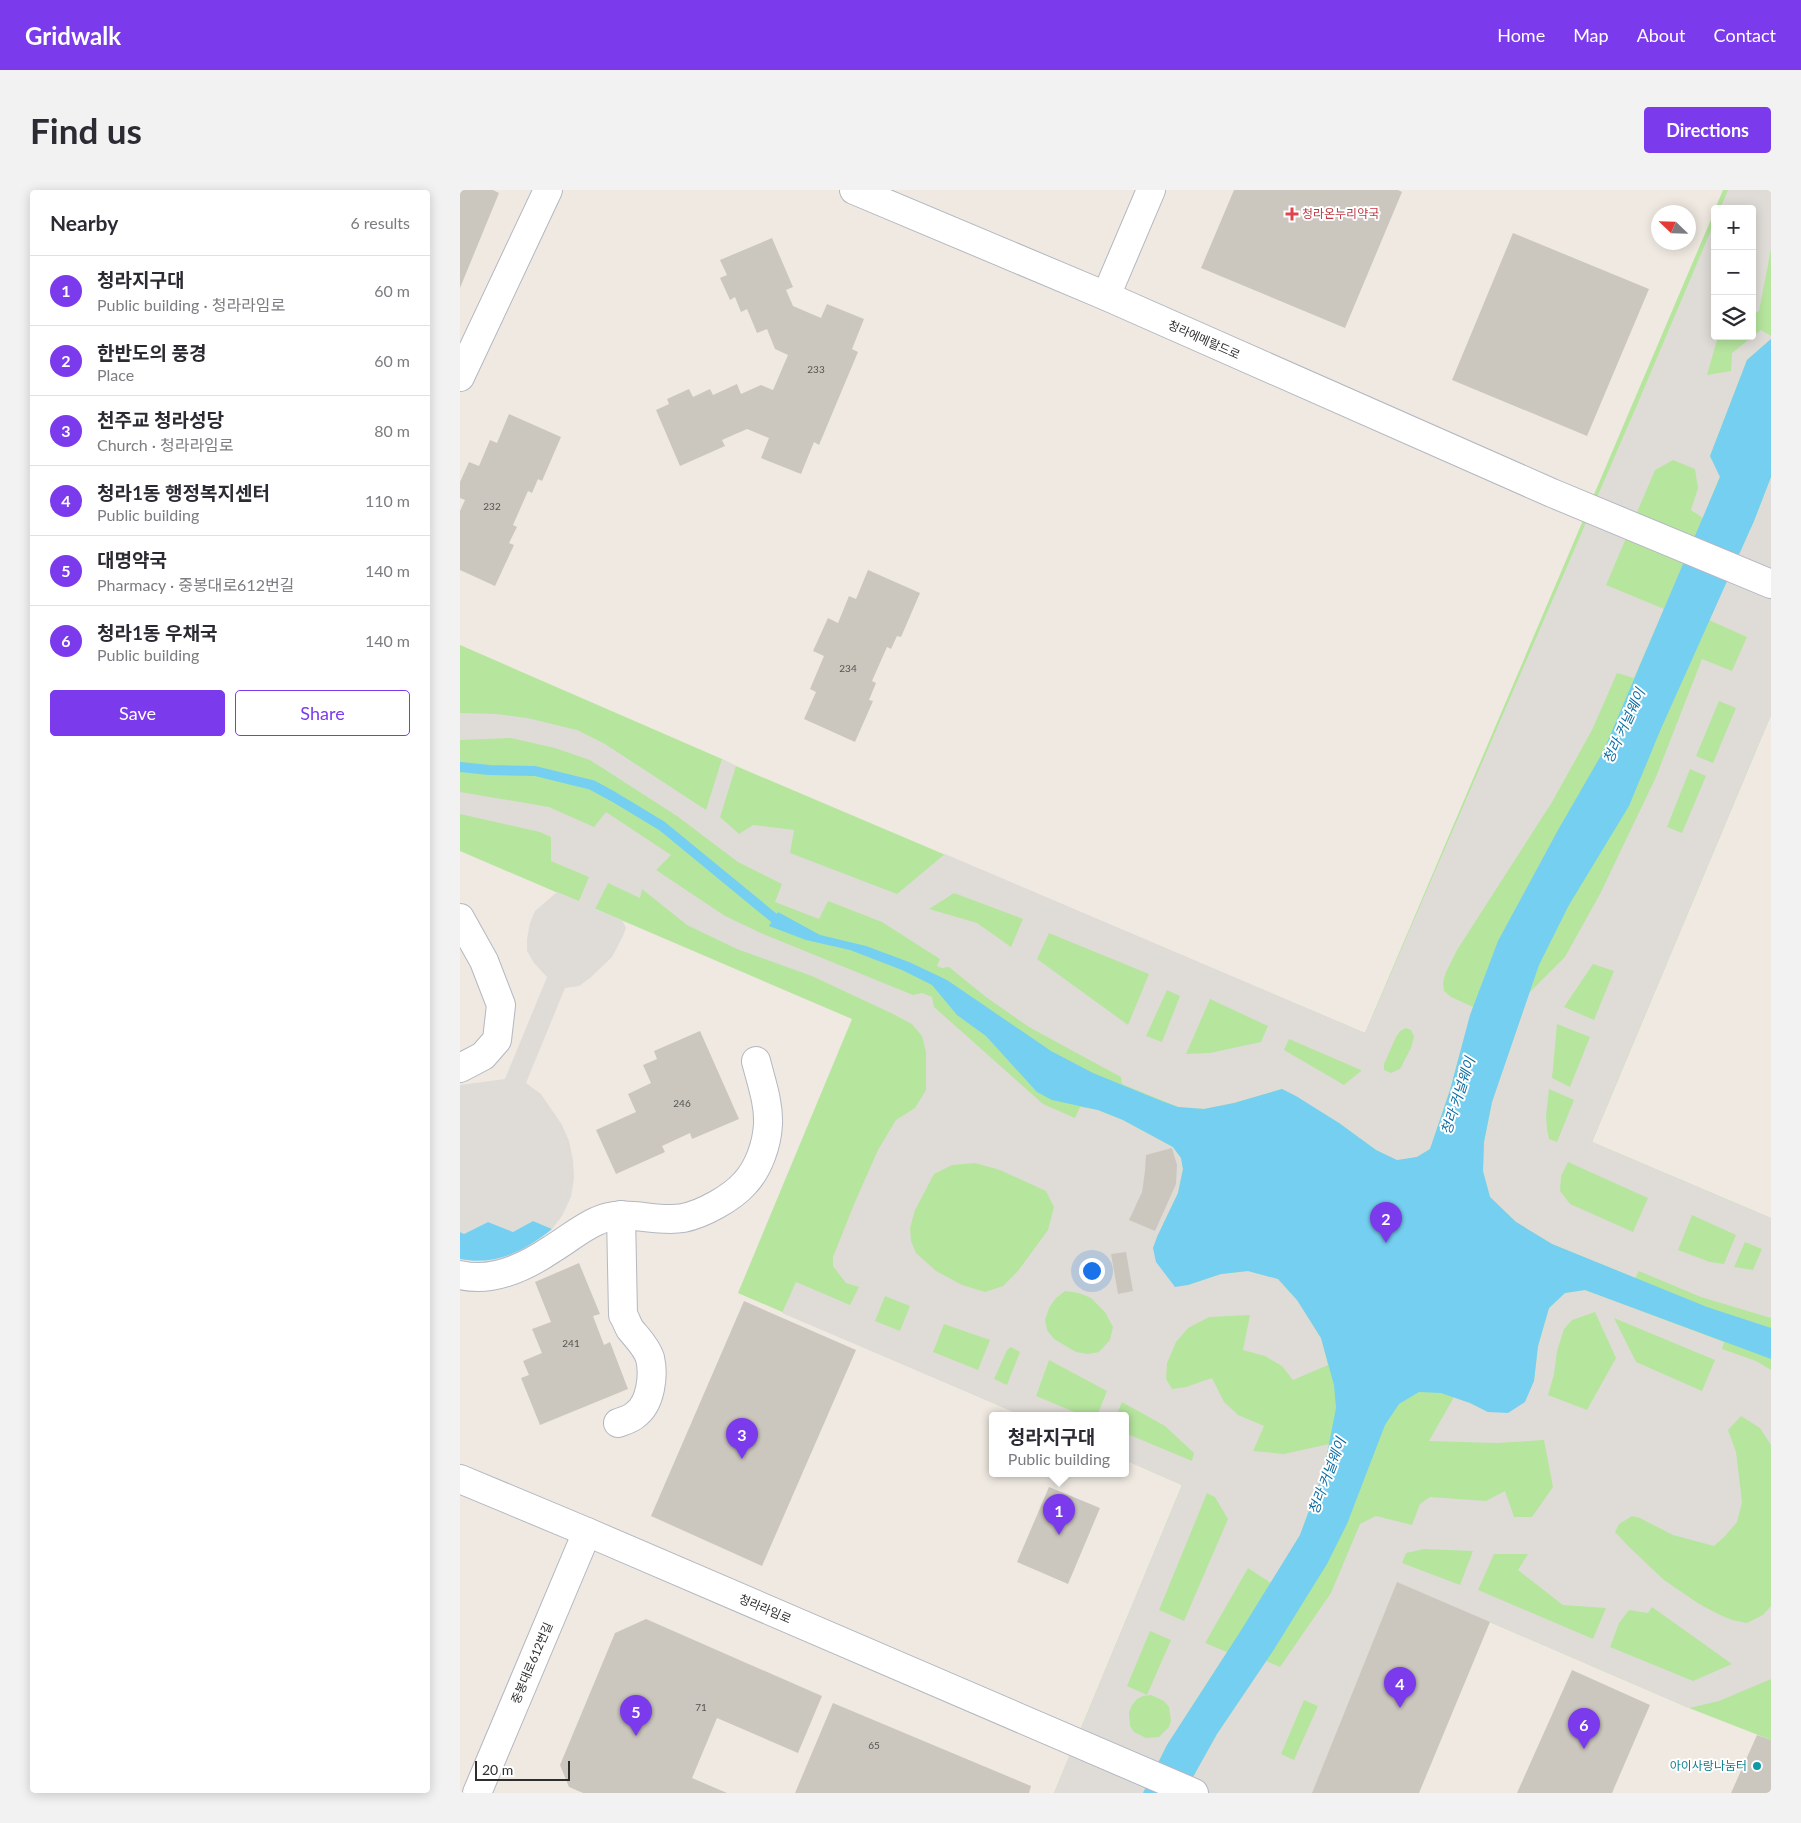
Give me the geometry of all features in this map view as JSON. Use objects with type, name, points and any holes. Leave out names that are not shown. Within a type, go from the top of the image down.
[{"type":"street","points":[[460,377],[548,190]]},
{"type":"street","name":"청라에메랄드로","points":[[854,190],[1106,296],[1552,493],[1771,584]]},
{"type":"street","points":[[1106,296],[1151,190]]},
{"type":"street","points":[[460,918],[484,961],[501,1005],[497,1040],[483,1056],[460,1068]]},
{"type":"street","points":[[460,1275],[478,1277],[512,1270],[531,1262],[598,1220],[621,1215],[683,1218],[706,1211],[745,1184],[757,1166],[768,1124],[766,1102],[756,1061]]},
{"type":"street","points":[[618,1423],[635,1416],[645,1406],[650,1390],[651,1374],[650,1357],[641,1340],[630,1328],[623,1315],[621,1215]]},
{"type":"street","name":"청라라임로","points":[[460,1479],[1194,1793]]},
{"type":"street","name":"중봉대로612번길","points":[[477,1793],[587,1532]]},
{"type":"green space","points":[[1723,190],[1771,190],[1771,715],[1592,1142],[1771,1218],[1771,1740],[1689,1708],[1397,1582],[1312,1793],[1054,1793],[1182,1485],[1129,1462],[1129,1412],[1014,1412],[738,1293],[852,1019],[460,851],[460,645],[736,766],[1365,1033],[1711,219],[1711,340],[1756,340],[1756,205],[1717,205]]},
{"type":"shaded area","points":[[1728,190],[1771,190],[1771,249],[1759,311],[1756,312],[1756,205],[1722,205]]},
{"type":"shaded area","points":[[1711,230],[1711,340],[1717,340],[1707,375],[1731,371],[1732,353],[1748,340],[1756,340],[1756,334],[1761,330],[1771,336],[1771,339],[1747,360],[1710,456],[1720,476],[1703,518],[1691,510],[1698,488],[1695,469],[1673,460],[1655,470],[1606,585],[1664,609],[1634,678],[1617,673],[1592,730],[1552,802],[1457,950],[1446,972],[1443,982],[1444,991],[1451,997],[1473,1007],[1450,1090],[1430,1149],[1417,1157],[1397,1161],[1376,1150],[1339,1123],[1282,1089],[1234,1103],[1204,1109],[1178,1107],[1122,1084],[1121,1077],[1029,1027],[986,997],[949,967],[942,968],[937,966],[940,959],[882,922],[828,901],[819,919],[775,902],[782,884],[738,862],[677,816],[590,760],[555,748],[511,738],[460,740],[460,713],[496,714],[527,718],[577,730],[605,744],[706,810],[722,759],[736,766],[720,817],[739,834],[753,825],[794,830],[790,853],[897,894],[945,854],[1365,1033]],"holes":[[[954,893],[1023,919],[1011,947],[977,923],[929,909]],[[1049,933],[1149,974],[1128,1025],[1037,959]],[[1167,990],[1180,996],[1162,1042],[1146,1036]],[[1210,999],[1268,1026],[1261,1042],[1210,1053],[1186,1054]],[[1406,1028],[1411,1030],[1414,1037],[1411,1048],[1400,1069],[1391,1073],[1384,1070],[1384,1064],[1400,1031]],[[1289,1039],[1361,1071],[1344,1085],[1284,1050]]]},
{"type":"shaded area","points":[[1771,477],[1771,715],[1592,1142],[1771,1218],[1771,1318],[1701,1297],[1639,1271],[1635,1278],[1552,1244],[1516,1222],[1490,1197],[1483,1171],[1484,1142],[1492,1102],[1529,993],[1565,957],[1600,894],[1656,777],[1702,659],[1732,671],[1747,637],[1709,620],[1754,521]],"holes":[[[1719,701],[1736,708],[1713,763],[1696,756]],[[1690,769],[1706,776],[1682,833],[1667,827]],[[1593,964],[1614,971],[1594,1020],[1564,1007]],[[1557,1024],[1590,1037],[1570,1087],[1552,1078]],[[1549,1089],[1574,1100],[1557,1142],[1549,1139],[1546,1116]],[[1568,1162],[1648,1198],[1633,1232],[1570,1204],[1560,1191],[1561,1176]],[[1692,1215],[1736,1235],[1724,1264],[1710,1262],[1678,1250]],[[1745,1242],[1762,1249],[1753,1270],[1734,1267]]]},
{"type":"shaded area","points":[[460,792],[549,807],[594,827],[606,812],[671,855],[656,870],[725,916],[763,934],[913,995],[922,993],[932,997],[934,1007],[1043,1104],[1075,1118],[1080,1107],[1098,1110],[1123,1120],[1173,1147],[1181,1158],[1183,1169],[1178,1193],[1153,1248],[1188,1285],[1221,1274],[1248,1271],[1278,1279],[1297,1300],[1321,1338],[1328,1365],[1293,1380],[1282,1366],[1265,1356],[1243,1350],[1250,1315],[1209,1317],[1188,1328],[1176,1342],[1167,1363],[1166,1379],[1172,1389],[1186,1387],[1212,1378],[1224,1402],[1238,1415],[1264,1426],[1253,1451],[1284,1454],[1329,1444],[1324,1470],[1300,1535],[1271,1583],[1248,1568],[1205,1643],[1227,1652],[1167,1745],[1143,1793],[1054,1793],[1182,1485],[1129,1462],[1129,1435],[1192,1461],[1194,1453],[1165,1426],[1122,1402],[1118,1412],[1099,1412],[1107,1391],[1049,1360],[1036,1396],[1074,1412],[1014,1412],[782,1313],[796,1282],[850,1305],[859,1287],[846,1283],[833,1266],[833,1257],[878,1150],[896,1120],[915,1108],[926,1090],[926,1052],[922,1036],[912,1024],[812,976],[737,949],[687,925],[642,889],[640,898],[608,883],[595,909],[622,920],[626,928],[623,936],[612,957],[590,978],[579,986],[565,988],[526,1083],[541,1094],[562,1125],[569,1141],[574,1178],[571,1197],[562,1216],[552,1229],[533,1221],[513,1232],[488,1222],[464,1234],[460,1232],[460,1085],[505,1079],[547,977],[534,963],[527,951],[530,923],[535,911],[557,892],[579,901],[589,877],[551,861],[551,837],[540,832],[460,814]],"holes":[[[975,1163],[1000,1170],[1046,1191],[1054,1207],[1048,1230],[1018,1271],[1003,1286],[985,1292],[962,1285],[936,1271],[916,1253],[911,1241],[910,1228],[915,1210],[934,1174],[952,1165]],[[1065,1291],[1079,1293],[1091,1298],[1105,1312],[1113,1327],[1110,1340],[1099,1352],[1088,1354],[1076,1352],[1054,1339],[1047,1330],[1045,1320],[1049,1308],[1056,1298]],[[885,1296],[910,1306],[900,1331],[875,1321]],[[944,1324],[990,1340],[978,1370],[933,1352]],[[1011,1347],[1020,1352],[1007,1385],[994,1379],[1007,1350]],[[1207,1493],[1215,1497],[1228,1519],[1184,1621],[1159,1610]],[[1150,1631],[1171,1640],[1147,1695],[1127,1686]],[[1151,1695],[1164,1701],[1169,1707],[1171,1721],[1169,1727],[1159,1737],[1146,1738],[1134,1732],[1130,1726],[1129,1712],[1132,1705],[1143,1696]]]},
{"type":"shaded area","points":[[1585,1290],[1724,1342],[1722,1349],[1756,1361],[1771,1370],[1771,1445],[1760,1428],[1741,1416],[1728,1430],[1736,1452],[1742,1502],[1737,1522],[1725,1536],[1714,1546],[1673,1535],[1640,1518],[1632,1516],[1619,1524],[1615,1532],[1664,1580],[1699,1604],[1720,1615],[1747,1623],[1763,1615],[1771,1606],[1771,1679],[1719,1701],[1689,1708],[1397,1582],[1312,1793],[1184,1793],[1217,1734],[1266,1661],[1280,1667],[1331,1593],[1360,1524],[1376,1516],[1412,1525],[1420,1504],[1430,1497],[1486,1501],[1505,1491],[1514,1517],[1532,1517],[1553,1487],[1544,1440],[1496,1443],[1429,1441],[1454,1397],[1488,1412],[1534,1381],[1538,1346],[1549,1308],[1565,1293]],"holes":[[[1595,1312],[1616,1358],[1587,1410],[1548,1395],[1554,1374],[1557,1351],[1564,1329],[1572,1320]],[[1614,1318],[1715,1360],[1702,1391],[1636,1362]],[[1424,1549],[1473,1551],[1460,1585],[1402,1563],[1406,1553]],[[1494,1554],[1528,1554],[1518,1570],[1563,1605],[1606,1608],[1593,1639],[1478,1590]],[[1652,1607],[1732,1664],[1693,1681],[1610,1647],[1619,1623],[1629,1610],[1648,1613]],[[1304,1700],[1318,1706],[1294,1760],[1281,1754]]]},
{"type":"water","name":"청라 커널웨이","points":[[1771,339],[1771,477],[1754,521],[1660,731],[1629,806],[1569,905],[1539,965],[1492,1102],[1484,1142],[1483,1171],[1490,1197],[1516,1222],[1552,1244],[1707,1307],[1771,1328],[1771,1359],[1585,1290],[1565,1293],[1549,1308],[1538,1346],[1534,1381],[1525,1402],[1508,1413],[1488,1412],[1470,1403],[1441,1393],[1419,1392],[1399,1404],[1385,1425],[1347,1524],[1327,1564],[1273,1651],[1217,1734],[1184,1793],[1143,1793],[1167,1745],[1300,1535],[1324,1470],[1336,1408],[1334,1385],[1321,1338],[1297,1300],[1278,1279],[1248,1271],[1221,1274],[1188,1285],[1175,1287],[1156,1262],[1153,1248],[1178,1193],[1183,1169],[1181,1158],[1173,1147],[1123,1120],[1098,1110],[1052,1100],[1037,1092],[986,1036],[957,1015],[932,985],[902,970],[850,950],[806,940],[769,926],[778,912],[820,935],[866,946],[909,962],[947,980],[1051,1051],[1093,1073],[1178,1107],[1204,1109],[1234,1103],[1282,1089],[1339,1123],[1376,1150],[1397,1160],[1417,1157],[1430,1149],[1450,1090],[1470,1015],[1498,941],[1603,752],[1720,477],[1710,456],[1747,360]]},
{"type":"water","points":[[533,1221],[552,1229],[531,1244],[509,1255],[486,1260],[460,1259],[460,1232],[464,1234],[488,1222],[513,1232]]},
{"type":"building","points":[[460,190],[493,190],[499,193],[460,288]]},
{"type":"building","points":[[1234,190],[1398,190],[1402,192],[1345,328],[1201,268]]},
{"type":"building","points":[[1513,233],[1649,289],[1587,436],[1452,380]]},
{"type":"building","points":[[772,238],[793,287],[786,290],[793,306],[821,318],[827,304],[864,319],[852,349],[858,352],[819,445],[814,442],[801,474],[761,458],[769,438],[747,429],[722,440],[725,446],[680,466],[656,410],[669,404],[667,399],[689,389],[693,397],[710,389],[713,395],[737,384],[741,394],[761,385],[773,390],[788,355],[775,349],[767,329],[757,333],[747,309],[741,312],[735,297],[730,300],[720,278],[727,275],[720,260]]},
{"type":"building","points":[[509,414],[561,437],[542,481],[538,479],[532,493],[528,491],[513,525],[517,527],[509,543],[514,545],[495,586],[460,570],[460,511],[465,500],[460,498],[460,482],[469,462],[479,466],[490,440],[497,443]]},
{"type":"building","points":[[868,570],[920,593],[901,637],[897,636],[891,649],[887,647],[872,681],[876,683],[869,700],[873,701],[855,742],[804,719],[816,692],[810,689],[824,656],[813,651],[828,618],[838,623],[849,596],[856,599]]},
{"type":"building","points":[[700,1031],[739,1119],[692,1139],[690,1133],[662,1146],[665,1152],[616,1174],[596,1130],[636,1112],[628,1094],[651,1083],[643,1065],[657,1059],[654,1051]]},
{"type":"building","points":[[1172,1148],[1177,1165],[1176,1184],[1155,1231],[1129,1220],[1142,1192],[1146,1155]]},
{"type":"building","points":[[1126,1252],[1133,1291],[1118,1294],[1111,1254]]},
{"type":"building","points":[[579,1263],[600,1314],[593,1316],[604,1345],[610,1342],[628,1389],[540,1425],[521,1378],[529,1375],[523,1361],[542,1353],[532,1329],[551,1322],[535,1282]]},
{"type":"building","points":[[744,1301],[856,1350],[762,1566],[651,1516]]},
{"type":"building","points":[[1049,1487],[1100,1508],[1068,1584],[1017,1562]]},
{"type":"building","points":[[1397,1582],[1490,1622],[1419,1793],[1312,1793]]},
{"type":"building","points":[[646,1619],[822,1696],[798,1753],[717,1718],[692,1778],[727,1793],[583,1793],[569,1787],[560,1765],[615,1633]]},
{"type":"building","points":[[1572,1670],[1650,1705],[1612,1793],[1517,1793]]},
{"type":"building","points":[[833,1703],[1031,1786],[1029,1793],[795,1793]]},
{"type":"building","name":"아이사랑나눔터","points":[[1757,1735],[1771,1740],[1771,1793],[1731,1793]]},
{"type":"waterway","points":[[460,767],[535,771],[592,785],[662,826],[774,918]]},
{"type":"place","name":"청라온누리약국","points":[[1292,214]]},
{"type":"place","name":"한반도의 풍경","points":[[1386,1243]]},
{"type":"place","name":"천주교 청라성당","points":[[742,1459]]},
{"type":"place","name":"청라지구대","points":[[1059,1535]]},
{"type":"place","name":"청라1동 행정복지센터","points":[[1400,1708]]},
{"type":"place","name":"대명약국","points":[[636,1736]]},
{"type":"place","name":"청라1동 우채국","points":[[1584,1749]]},
{"type":"place","name":"아이사랑나눔터","points":[[1757,1766]]}]
